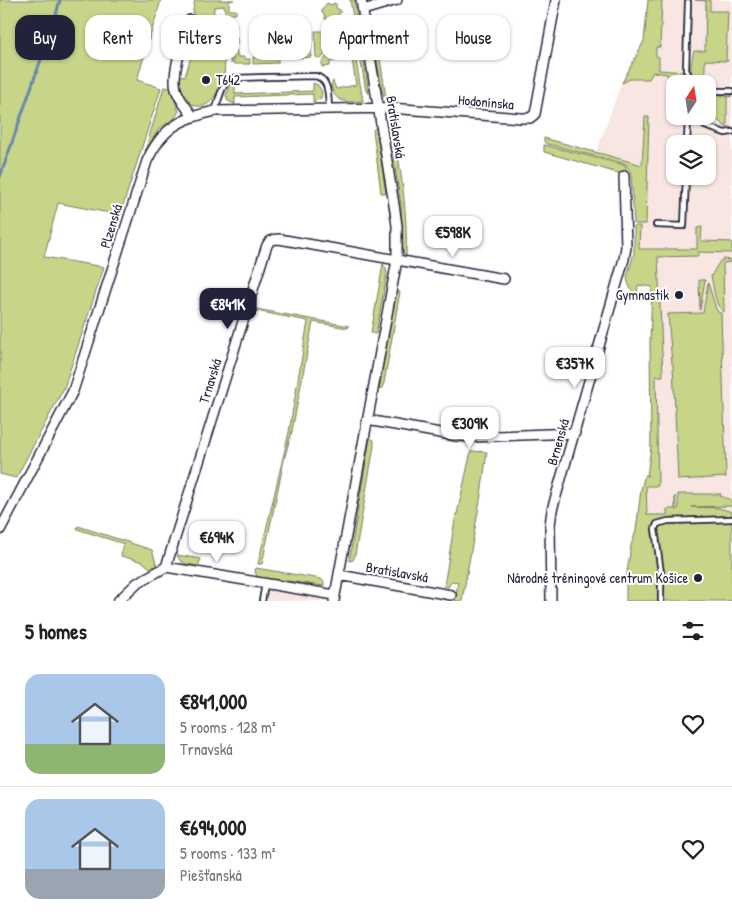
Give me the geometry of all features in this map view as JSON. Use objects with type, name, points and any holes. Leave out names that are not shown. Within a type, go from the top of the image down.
[{"type":"street","name":"Bratislavská","points":[[335,598],[396,260],[397,226],[361,0]]},
{"type":"street","points":[[363,10],[397,0]]},
{"type":"street","name":"Hodonínska","points":[[378,108],[524,119],[533,116],[556,0]]},
{"type":"street","points":[[178,60],[174,74],[176,88],[181,100],[192,115]]},
{"type":"street","name":"Plzenská","points":[[0,530],[73,391],[147,161],[159,140],[167,132],[192,115],[215,111],[378,108]]},
{"type":"street","name":"Brnenská","points":[[551,601],[550,525],[552,510],[624,259],[626,247],[624,176]]},
{"type":"street","name":"Trnavská","points":[[166,567],[267,245],[272,240],[279,239],[396,260]]},
{"type":"street","points":[[396,260],[504,279]]},
{"type":"street","points":[[367,420],[457,436],[473,437],[575,432]]},
{"type":"street","points":[[118,601],[138,583],[166,567],[266,582],[335,598]]},
{"type":"street","name":"Bratislavská","points":[[339,575],[451,595]]},
{"type":"lane","points":[[688,2],[686,70],[689,75]]},
{"type":"lane","points":[[215,111],[224,86],[232,78],[315,76],[321,78],[325,83],[329,109]]},
{"type":"lane","points":[[716,91],[732,91]]},
{"type":"lane","points":[[705,126],[725,133],[732,132]]},
{"type":"lane","points":[[656,225],[684,226],[686,185]]},
{"type":"lane","points":[[661,601],[661,573],[655,529],[657,524],[668,521],[732,519]]},
{"type":"lane","points":[[262,601],[266,582]]},
{"type":"shaded area","points":[[648,0],[732,0],[732,512],[719,508],[680,508],[669,515],[638,516],[641,489],[645,475],[647,476],[651,434],[650,343],[652,287],[638,285],[642,165],[596,153],[623,79],[644,41]]},
{"type":"shaded area","points":[[266,582],[335,595],[334,601],[262,601]]},
{"type":"green space","points":[[0,0],[161,0],[151,33],[151,15],[85,15],[85,60],[143,60],[137,80],[161,88],[120,215],[58,203],[44,257],[104,267],[64,388],[16,478],[0,474]]},
{"type":"green space","points":[[195,0],[234,0],[229,1],[229,10],[236,10],[236,14],[225,14],[225,6],[214,7],[214,15],[194,15]]},
{"type":"green space","points":[[350,0],[354,0],[356,15],[353,15]]},
{"type":"green space","points":[[648,0],[662,0],[660,47],[656,47],[656,56],[659,57],[659,70],[685,72],[686,75],[667,75],[653,72],[649,79],[630,79],[622,83],[644,41]]},
{"type":"green space","points":[[695,0],[710,0],[710,11],[728,11],[726,58],[728,61],[705,60],[707,75],[692,75],[691,64],[694,51],[705,51],[706,1]]},
{"type":"green space","points":[[327,3],[331,5],[334,3],[336,8],[340,10],[340,13],[337,15],[325,15],[322,13]]},
{"type":"green space","points":[[315,31],[321,31],[321,59],[316,57]]},
{"type":"green space","points":[[239,57],[250,60],[250,64],[233,64],[233,60],[239,60]]},
{"type":"green space","points":[[190,60],[224,60],[225,71],[221,83],[213,99],[207,104],[194,105],[184,96],[179,82],[179,75],[185,76]]},
{"type":"green space","points":[[253,60],[278,60],[278,63],[253,64]]},
{"type":"green space","points":[[324,60],[345,60],[330,62],[330,66],[322,67]]},
{"type":"green space","points":[[352,60],[356,60],[363,101],[347,102],[338,98],[331,85],[333,81],[336,89],[356,85]]},
{"type":"green space","points":[[361,60],[364,60],[369,94],[366,91]]},
{"type":"green space","points":[[377,60],[380,60],[386,97],[382,91]]},
{"type":"green space","points":[[313,83],[318,85],[322,92],[321,98],[313,102],[313,94],[235,97],[235,104],[228,101],[226,95],[230,86],[235,85],[235,94],[313,91]]},
{"type":"green space","points":[[164,87],[170,88],[179,111],[175,118],[159,129],[145,151]]},
{"type":"green space","points":[[716,96],[732,96],[727,97],[727,126],[732,128],[726,127],[716,119]]},
{"type":"green space","points":[[645,117],[649,117],[646,224],[634,224],[631,173],[626,164],[547,144],[544,142],[544,138],[642,165]]},
{"type":"green space","points":[[388,124],[391,125],[394,131],[401,178],[406,224],[406,256],[403,252],[401,205]]},
{"type":"green space","points":[[376,127],[386,193],[381,193],[373,130]]},
{"type":"green space","points":[[544,145],[625,165],[628,173],[618,173],[544,152]]},
{"type":"green space","points":[[634,226],[640,226],[639,249],[697,249],[697,228],[702,227],[701,241],[732,242],[732,253],[698,252],[698,256],[658,257],[663,376],[656,376],[658,486],[646,486],[647,515],[667,515],[667,509],[675,509],[675,496],[676,510],[679,508],[678,494],[721,494],[720,496],[732,500],[732,506],[691,507],[719,508],[732,512],[732,601],[626,601],[626,580],[631,545],[636,531],[641,489],[645,475],[647,476],[651,447],[650,343],[652,287],[638,285],[637,294],[631,289],[628,282],[627,277],[634,253]]},
{"type":"green space","points":[[724,259],[731,260],[731,262],[723,263],[724,312],[716,301],[711,276],[720,261]]},
{"type":"green space","points":[[383,264],[387,274],[376,334],[371,333]]},
{"type":"green space","points":[[699,280],[705,280],[700,310]]},
{"type":"green space","points":[[708,283],[716,309],[721,313],[726,477],[678,480],[673,365],[668,314],[703,313]]},
{"type":"green space","points":[[395,291],[400,292],[384,383],[382,388],[379,389]]},
{"type":"green space","points":[[256,309],[349,326],[348,328],[313,322],[292,431],[262,564],[258,564],[289,432],[308,321],[256,311]]},
{"type":"green space","points":[[370,438],[374,440],[374,446],[355,555],[353,560],[349,561]]},
{"type":"green space","points":[[471,451],[487,452],[462,601],[455,601],[458,582],[452,581],[448,587],[444,586],[456,514]]},
{"type":"green space","points":[[78,526],[152,550],[157,566],[150,568],[143,562],[121,556],[124,544],[77,529]]},
{"type":"green space","points":[[177,555],[201,559],[198,566],[183,562]]},
{"type":"green space","points":[[256,568],[321,579],[324,582],[324,586],[257,577]]},
{"type":"waterway","points":[[0,177],[60,0]]},
{"type":"place","name":"T642","points":[[206,80]]},
{"type":"place","name":"Gymnastik","points":[[679,295]]},
{"type":"place","name":"Národné tréningové centrum Košice","points":[[698,578]]}]
